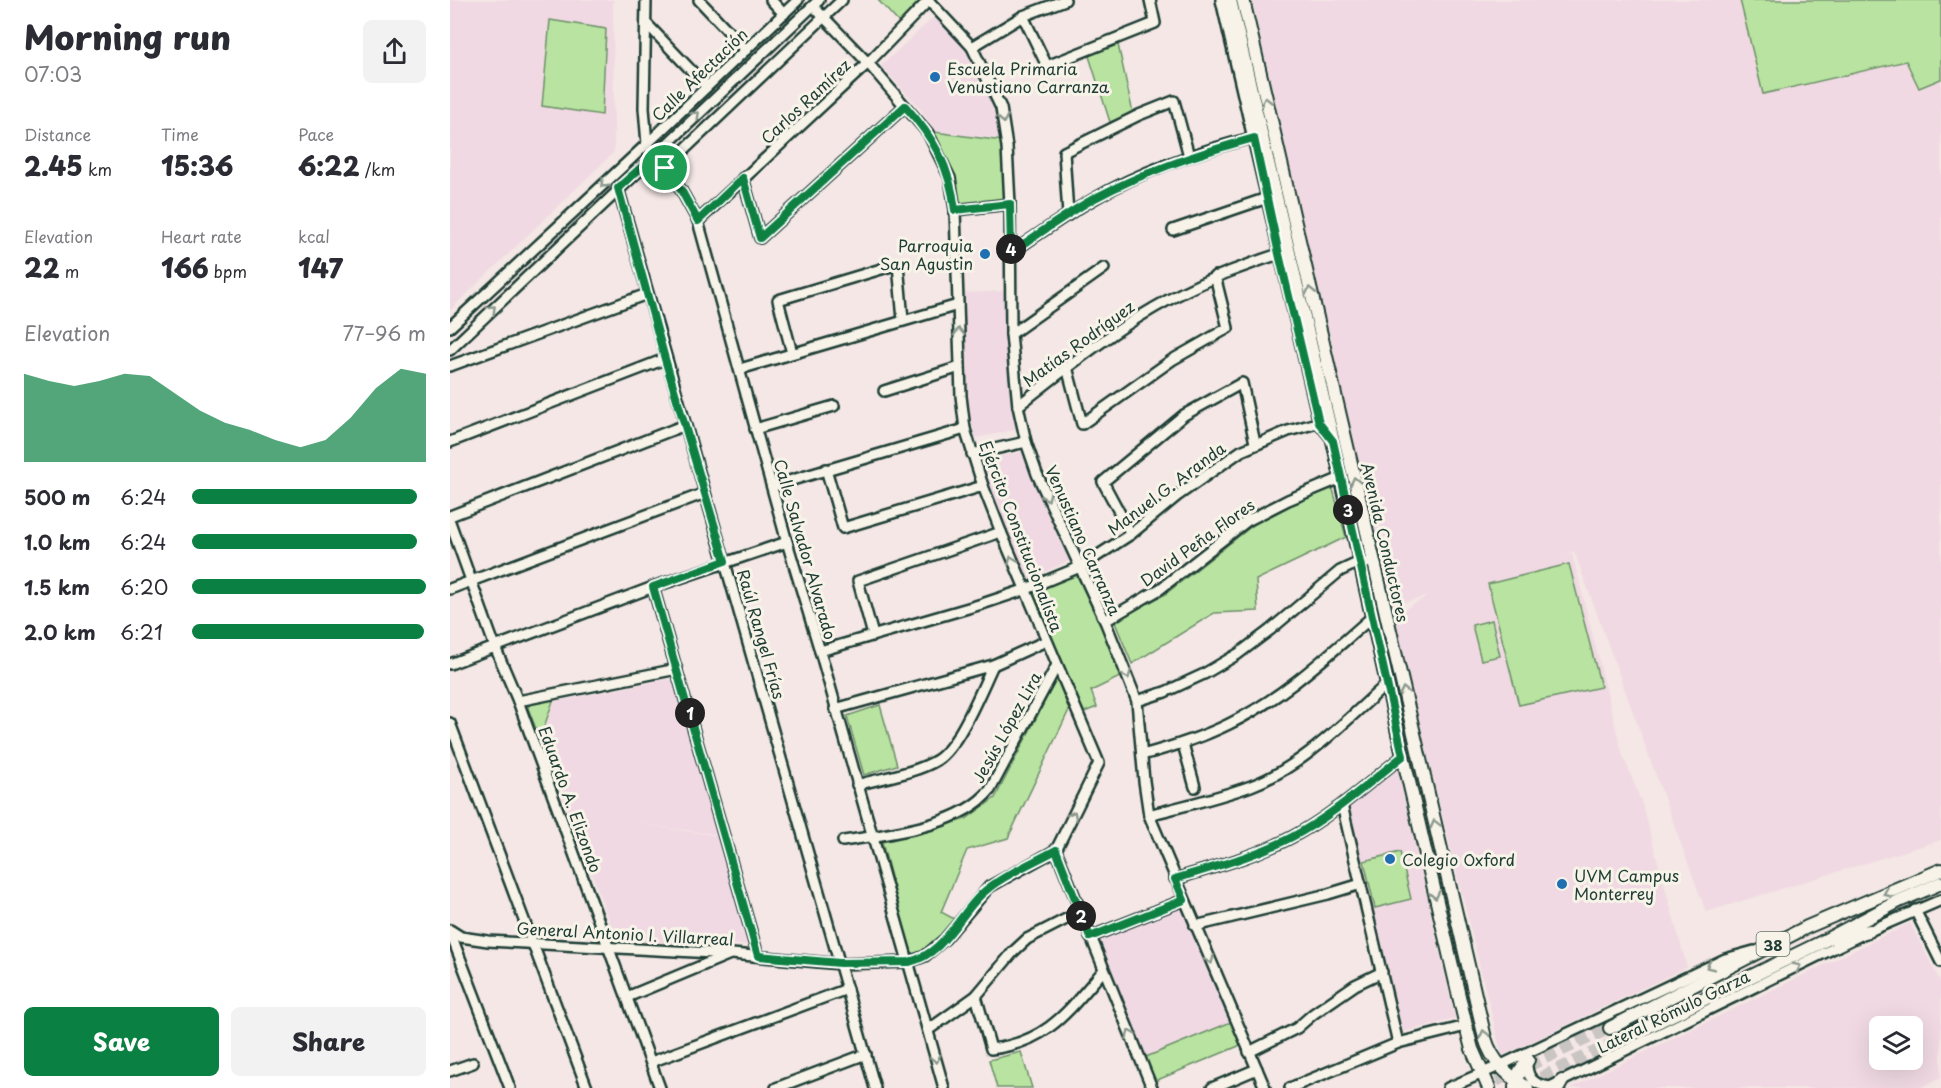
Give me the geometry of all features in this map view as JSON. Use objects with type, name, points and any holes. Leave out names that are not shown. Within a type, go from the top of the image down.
[{"type":"main road","name":"Avenida Conductores","points":[[1230,0],[1284,253],[1324,421],[1333,441],[1466,1026],[1472,1049],[1489,1088]]},
{"type":"main road","name":"Avenida Conductores","points":[[1243,0],[1485,1038],[1499,1066],[1516,1084],[1527,1088]]},
{"type":"main road","name":"38","points":[[1610,1028],[1807,927],[1941,870]]},
{"type":"main road","name":"38","points":[[1618,1041],[1941,883]]},
{"type":"main road","points":[[1820,943],[1869,931]]},
{"type":"main road","points":[[1516,1084],[1529,1055]]},
{"type":"main road","points":[[1495,1088],[1499,1066]]},
{"type":"street","points":[[646,0],[644,108],[647,144]]},
{"type":"street","points":[[699,0],[746,50]]},
{"type":"street","points":[[771,0],[784,14]]},
{"type":"street","name":"Calle Afectación","points":[[450,327],[798,0]]},
{"type":"street","points":[[665,168],[842,0]]},
{"type":"street","name":"Venustiano Carranza","points":[[929,0],[972,47],[1001,108],[1007,147],[1010,204],[1011,334],[1018,405],[1026,442],[1042,486],[1105,621],[1137,701],[1149,815],[1265,1088]]},
{"type":"street","name":"Carlos Ramírez","points":[[698,221],[868,63],[929,0]]},
{"type":"street","points":[[972,47],[1023,16],[1065,0]]},
{"type":"street","points":[[1023,16],[1047,66],[1155,23],[1150,0]]},
{"type":"street","points":[[1011,253],[1068,215],[1113,189],[1189,156],[1258,137],[1221,0]]},
{"type":"street","points":[[450,350],[618,188],[816,3]]},
{"type":"street","name":"Ejército Constitucionalista","points":[[816,3],[824,18],[868,63],[928,133],[952,186],[955,210],[961,396],[965,429],[1000,532],[1099,763],[1056,850]]},
{"type":"street","points":[[647,24],[706,86]]},
{"type":"street","points":[[1068,215],[1064,152],[1174,101],[1189,156]]},
{"type":"street","points":[[743,178],[760,238],[905,106]]},
{"type":"street","name":"Calle Salvador Alvarado","points":[[647,144],[690,204],[698,221],[787,542],[944,1088]]},
{"type":"street","name":"Raúl Rangel Frías","points":[[618,188],[875,1088]]},
{"type":"street","points":[[1173,230],[1271,196]]},
{"type":"street","points":[[955,210],[1010,204]]},
{"type":"street","name":"Matías Rodríguez","points":[[1018,405],[1121,326],[1215,276],[1284,253]]},
{"type":"street","points":[[792,353],[778,300],[898,264],[903,320]]},
{"type":"street","points":[[1011,334],[1104,268]]},
{"type":"street","points":[[1067,367],[1082,424],[1172,360],[1228,328],[1215,276]]},
{"type":"street","points":[[450,366],[647,294]]},
{"type":"street","points":[[740,369],[958,305]]},
{"type":"street","points":[[450,442],[665,359]]},
{"type":"street","points":[[884,391],[960,367]]},
{"type":"street","points":[[1131,534],[1103,482],[1184,415],[1242,383],[1255,443]]},
{"type":"street","points":[[755,429],[834,406]]},
{"type":"street","name":"Manuel G. Aranda","points":[[820,651],[982,604],[1080,567],[1131,534],[1177,496],[1234,455],[1255,443],[1324,421]]},
{"type":"street","points":[[450,516],[685,425]]},
{"type":"street","points":[[772,486],[965,429]]},
{"type":"street","points":[[972,454],[1026,442]]},
{"type":"street","points":[[826,469],[843,528],[983,486]]},
{"type":"street","name":"David Peña Flores","points":[[1105,621],[1160,589],[1247,521],[1288,500],[1341,478]]},
{"type":"street","points":[[450,589],[705,493]]},
{"type":"street","name":"Eduardo A. Elizondo","points":[[450,522],[660,1088]]},
{"type":"street","points":[[873,635],[858,581],[1000,532]]},
{"type":"street","points":[[450,664],[653,587],[787,542]]},
{"type":"street","points":[[1137,701],[1183,685],[1238,654],[1270,630],[1340,570],[1346,566],[1373,562]]},
{"type":"street","points":[[653,587],[758,956]]},
{"type":"street","points":[[1142,755],[1183,744],[1230,724],[1266,703],[1305,676],[1372,616]]},
{"type":"street","points":[[835,709],[993,665],[1046,641]]},
{"type":"street","points":[[857,785],[925,766],[945,754],[956,738],[993,665]]},
{"type":"street","name":"Jesús López Lira","points":[[843,842],[946,818],[962,813],[980,802],[990,790],[1057,665]]},
{"type":"street","points":[[518,701],[677,669]]},
{"type":"street","points":[[1149,815],[1252,786],[1278,772],[1303,757],[1387,684]]},
{"type":"street","points":[[450,723],[587,1088]]},
{"type":"street","points":[[1183,744],[1195,787]]},
{"type":"street","points":[[1175,879],[1251,854],[1291,837],[1342,805],[1403,756]]},
{"type":"street","points":[[1342,805],[1398,1043]]},
{"type":"street","points":[[909,962],[925,956],[945,939],[989,887],[1056,850],[1152,1088]]},
{"type":"street","points":[[1195,926],[1361,884]]},
{"type":"street","points":[[1090,937],[1184,900]]},
{"type":"street","name":"Lateral Rómulo Garza","points":[[1555,1086],[1869,931],[1941,900]]},
{"type":"street","points":[[1916,910],[1941,962]]},
{"type":"street","points":[[928,1030],[976,996],[1027,939],[1080,912]]},
{"type":"street","points":[[450,931],[510,1088]]},
{"type":"street","name":"General Antonio I. Villarreal","points":[[450,931],[466,938],[532,943],[732,954],[840,963],[909,962]]},
{"type":"street","name":"Lateral Rómulo Garza","points":[[1451,1087],[1529,1055],[1725,958],[1765,948]]},
{"type":"street","points":[[627,997],[732,954]]},
{"type":"street","points":[[976,996],[991,1049],[1004,1048],[1036,1037],[1061,1019],[1103,971]]},
{"type":"street","points":[[1249,1052],[1297,1028],[1313,1014],[1355,986],[1382,972]]},
{"type":"street","points":[[651,1062],[847,989]]},
{"type":"street","points":[[1290,1088],[1398,1043],[1466,1026]]},
{"type":"street","points":[[776,1088],[866,1054]]},
{"type":"street","points":[[1529,1055],[1527,1072],[1530,1079],[1540,1085],[1555,1086]]},
{"type":"street","points":[[450,1071],[473,1063]]},
{"type":"street","points":[[1212,1088],[1257,1069]]},
{"type":"street","points":[[1451,1087],[1465,1084],[1475,1088]]},
{"type":"shaded area","points":[[450,0],[613,0],[614,152],[450,310]]},
{"type":"shaded area","points":[[1252,0],[1941,0],[1941,840],[1706,912],[1574,551],[1561,555],[1572,553],[1622,753],[1641,801],[1687,967],[1502,1056],[1393,616],[1428,596],[1390,606]]},
{"type":"shaded area","name":"Escuela Primaria Venustiano Carranza","points":[[938,13],[955,33],[980,72],[977,93],[990,97],[1001,139],[935,132],[920,108],[881,66]]},
{"type":"shaded area","points":[[1006,291],[1008,363],[1019,429],[975,438],[967,378],[964,293]]},
{"type":"shaded area","points":[[1026,451],[1033,478],[1073,559],[1027,580],[993,496],[982,460]]},
{"type":"shaded area","points":[[668,679],[673,681],[719,835],[622,821],[718,836],[747,945],[620,941],[615,937],[542,737],[554,702]]},
{"type":"shaded area","name":"Colegio Oxford","points":[[1398,769],[1455,1019],[1403,1032],[1349,808]]},
{"type":"shaded area","points":[[1182,907],[1230,1022],[1146,1056],[1096,941]]},
{"type":"shaded area","points":[[1910,923],[1941,983],[1941,1077],[1919,1088],[1571,1088]]},
{"type":"green space","points":[[878,0],[923,0],[900,24]]},
{"type":"green space","points":[[1740,0],[1941,0],[1941,79],[1919,88],[1906,61],[1763,94]]},
{"type":"green space","points":[[550,20],[606,29],[602,115],[542,106]]},
{"type":"green space","points":[[1117,40],[1133,113],[1110,122],[1088,53]]},
{"type":"green space","points":[[934,132],[1003,141],[1006,199],[959,204],[949,167]]},
{"type":"green space","points":[[1332,486],[1346,537],[1256,580],[1258,611],[1214,613],[1132,664],[1114,620],[1164,595],[1271,511]]},
{"type":"green space","points":[[1569,564],[1601,687],[1519,705],[1488,584]]},
{"type":"green space","points":[[1082,573],[1124,675],[1091,691],[1097,707],[1082,713],[1031,592]]},
{"type":"green space","points":[[1492,620],[1500,656],[1481,660],[1472,625]]},
{"type":"green space","points":[[1057,678],[1069,710],[1008,838],[967,850],[941,912],[956,920],[930,947],[912,958],[882,842],[966,819],[995,798]]},
{"type":"green space","points":[[554,698],[540,739],[528,708],[530,703]]},
{"type":"green space","points":[[880,705],[897,765],[864,775],[847,716]]},
{"type":"green space","points":[[1400,852],[1411,899],[1375,908],[1364,861]]},
{"type":"green space","points":[[1231,1022],[1241,1045],[1155,1081],[1146,1057]]},
{"type":"green space","points":[[1021,1052],[1032,1088],[997,1088],[989,1060]]},
{"type":"tunnel","points":[[1480,1088],[1610,1028]]},
{"type":"tunnel","points":[[1525,1085],[1618,1041]]},
{"type":"place","name":"Escuela Primaria Venustiano Carranza","points":[[935,77]]},
{"type":"place","name":"Parroquia San Agustin","points":[[985,254]]},
{"type":"place","name":"Colegio Oxford","points":[[1390,859]]},
{"type":"place","name":"UVM Campus Monterrey","points":[[1562,884]]},
{"type":"route","points":[[905,106],[928,133],[942,160],[950,178],[955,210],[1010,204],[1011,253],[1092,199],[1113,189],[1189,156],[1254,138],[1319,423],[1333,441],[1403,756],[1342,805],[1291,837],[1221,865],[1175,879],[1184,900],[1090,937],[1056,850],[989,887],[945,939],[931,952],[917,960],[840,963],[758,956],[653,587],[725,561],[665,359],[618,188],[654,156],[665,168],[690,204],[698,221],[743,178],[760,238],[905,106]]}]
